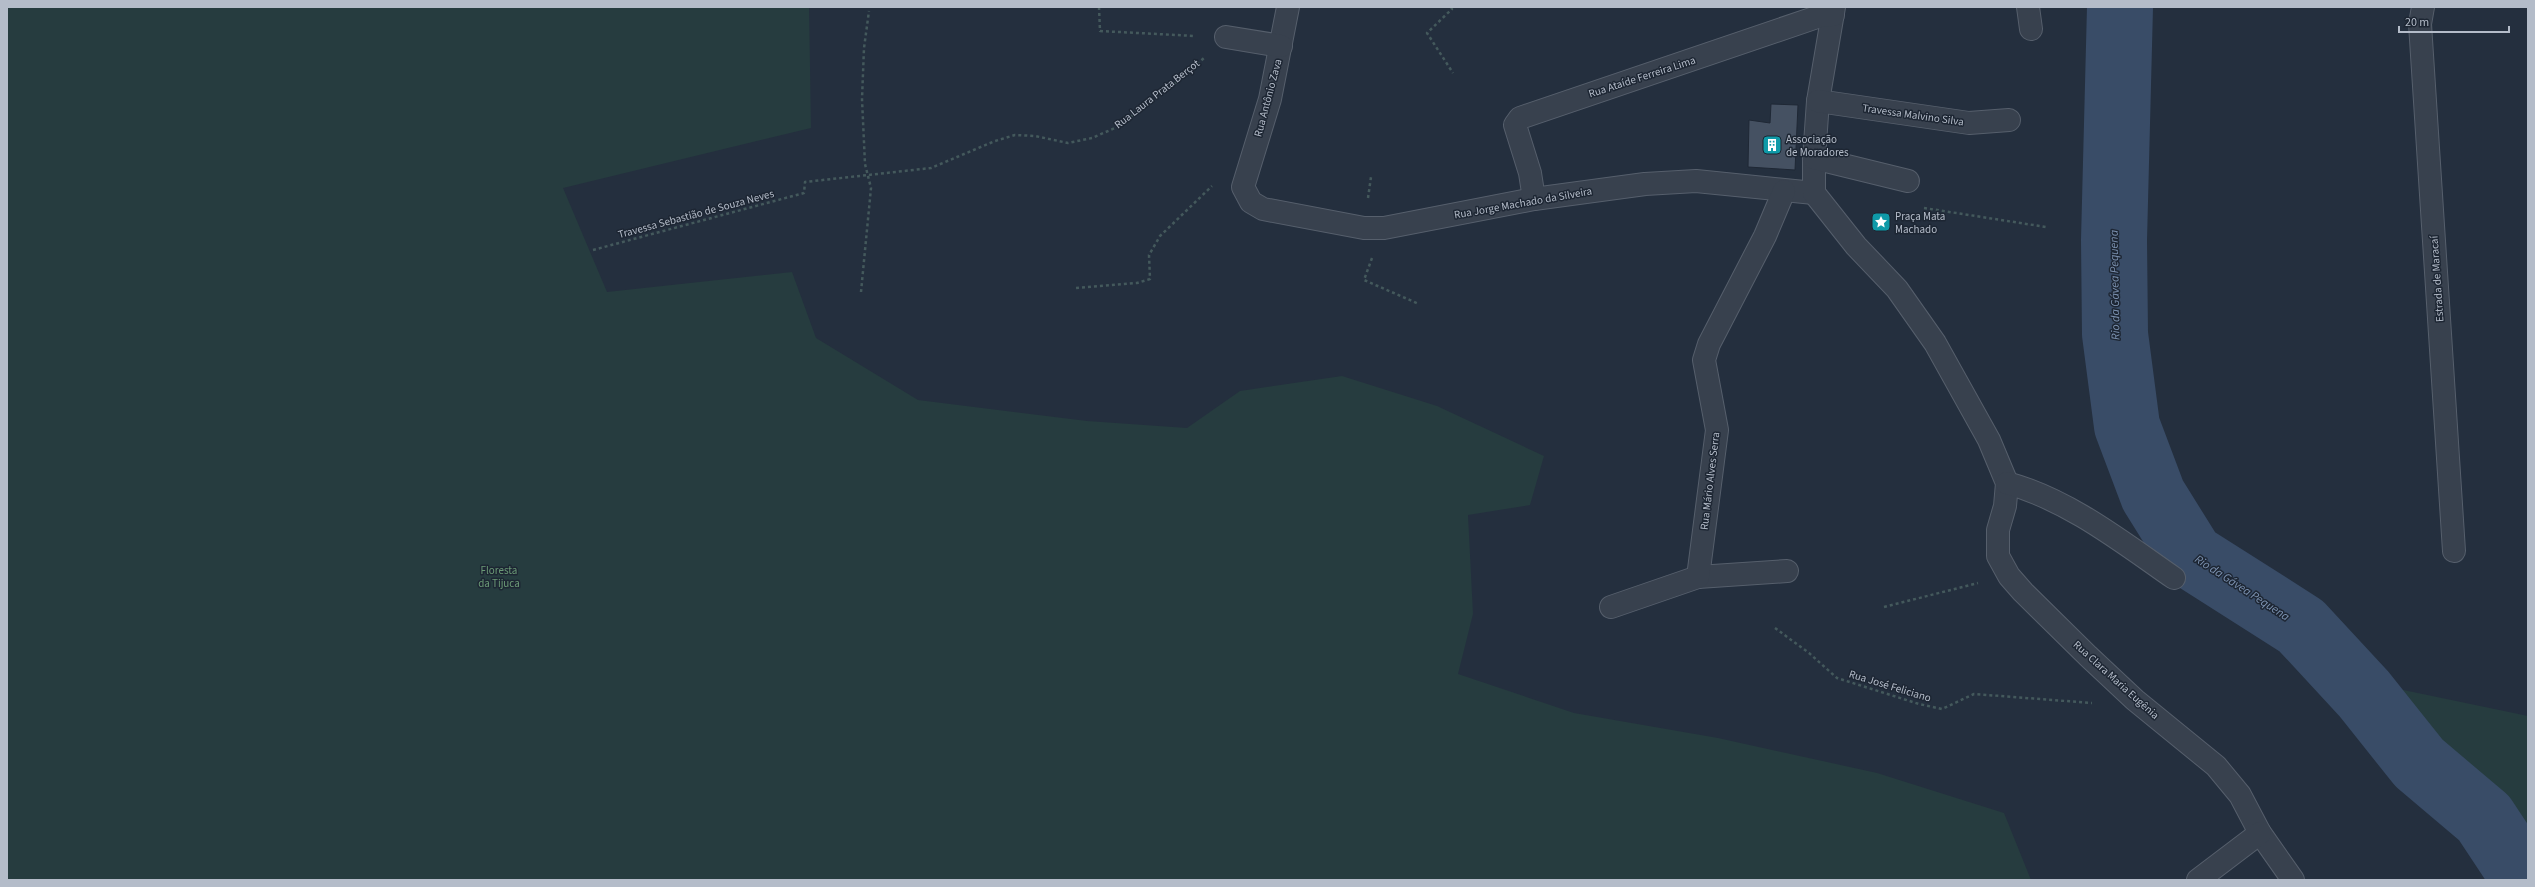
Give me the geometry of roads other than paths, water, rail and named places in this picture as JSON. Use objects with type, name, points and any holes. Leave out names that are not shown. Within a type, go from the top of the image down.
[{"type":"street","name":"Rua Antônio Zava","points":[[1243,187],[1270,99],[1288,7]]},
{"type":"street","points":[[2028,7],[2031,29]]},
{"type":"street","name":"Estrada de Maracaí","points":[[2423,7],[2420,24],[2454,551]]},
{"type":"street","points":[[1829,13],[1818,101],[1814,158],[1814,192],[1856,246],[1897,289],[1935,343],[1988,440],[2006,483],[2029,490],[2091,520],[2174,578]]},
{"type":"street","name":"Rua Ataíde Ferreira Lima","points":[[1534,199],[1530,173],[1515,125],[1520,118],[1829,13]]},
{"type":"street","points":[[1226,37],[1281,46]]},
{"type":"street","name":"Travessa Malvino Silva","points":[[1818,101],[1969,123],[2009,120]]},
{"type":"street","points":[[1814,158],[1908,181]]},
{"type":"street","name":"Rua Jorge Machado da Silveira","points":[[1243,187],[1251,202],[1263,209],[1277,213],[1364,228],[1384,228],[1534,199],[1645,184],[1696,181],[1784,191],[1814,192]]},
{"type":"street","name":"Rua Mário Alves Serra","points":[[1698,577],[1717,430],[1704,360],[1709,344],[1754,258],[1784,191]]},
{"type":"street","name":"Rua Clara Maria Eugênia","points":[[2006,483],[2005,506],[1998,530],[1998,556],[2003,565],[2023,592],[2135,700],[2216,766],[2240,795],[2260,833],[2293,880]]},
{"type":"street","points":[[1612,607],[1698,577],[1787,571]]},
{"type":"street","points":[[2198,880],[2260,833]]},
{"type":"waterway","name":"Rio da Gávea Pequena","points":[[2120,7],[2114,240],[2115,334],[2127,426],[2153,495],[2191,556],[2301,626],[2364,694],[2419,763],[2484,818],[2519,871],[2523,880]]},
{"type":"place","name":"Associação de Moradores","points":[[1772,145]]},
{"type":"place","name":"Praça Mata Machado","points":[[1881,222]]},
{"type":"park label","name":"Floresta da Tijuca","points":[[499,576]]}]
